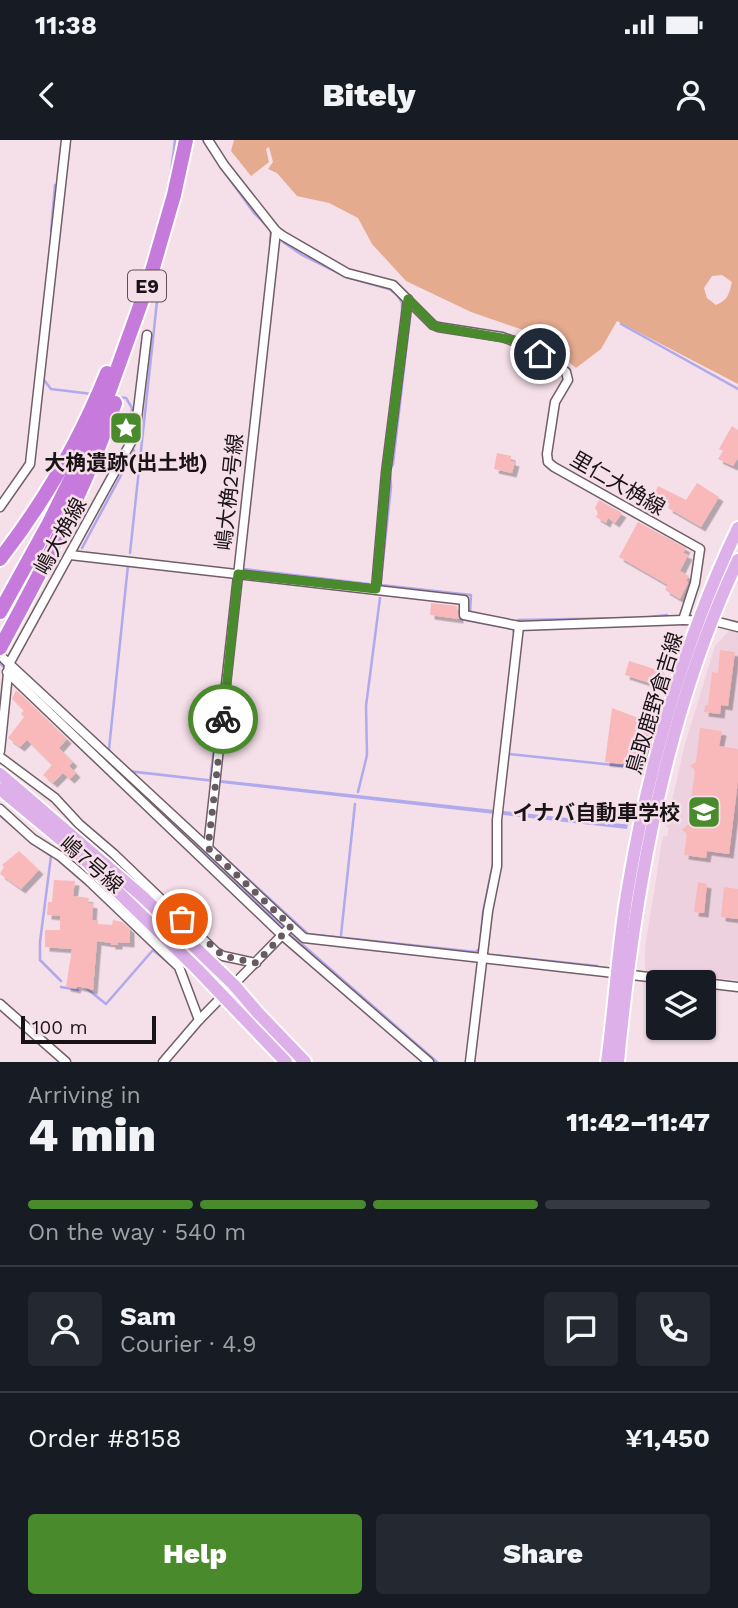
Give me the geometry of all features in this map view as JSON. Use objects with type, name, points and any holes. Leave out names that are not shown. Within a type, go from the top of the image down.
[{"type":"highway","name":"E9","points":[[94,427],[158,232],[180,140]]},
{"type":"highway","name":"E9","points":[[94,427],[139,336],[150,278],[187,140]]},
{"type":"highway","points":[[0,559],[94,427]]},
{"type":"highway","points":[[0,600],[94,427]]},
{"type":"highway","points":[[0,612],[54,514],[94,427]]},
{"type":"highway","points":[[5,661],[70,513],[94,427]]},
{"type":"main road","name":"鳥取鹿野倉吉線","points":[[618,1062],[627,891],[640,818],[699,619],[738,528]]},
{"type":"main road","name":"鳥取鹿野倉吉線","points":[[607,1062],[621,974],[674,738],[700,656],[738,560]]},
{"type":"main road","points":[[0,774],[143,897],[228,990],[286,1062]]},
{"type":"main road","points":[[0,789],[83,859],[228,990],[258,1013],[305,1062]]},
{"type":"street","points":[[0,507],[30,464],[66,140]]},
{"type":"street","name":"里仁大桷線","points":[[208,140],[275,231],[347,273],[393,285],[433,325],[514,340],[554,362],[566,372],[568,380],[555,402],[548,462],[700,549],[695,583],[683,620]]},
{"type":"street","name":"嶋大桷2号線","points":[[208,848],[275,231]]},
{"type":"street","points":[[376,589],[386,473],[408,299]]},
{"type":"street","name":"嶋大桷線","points":[[0,751],[5,661],[70,555],[135,435],[147,335]]},
{"type":"street","points":[[70,555],[464,600],[464,615],[519,626],[699,619],[738,627]]},
{"type":"street","points":[[470,1062],[488,911],[499,852],[497,820],[519,626]]},
{"type":"street","points":[[5,661],[304,938],[646,977]]},
{"type":"street","points":[[5,661],[282,935],[429,1062]]},
{"type":"street","points":[[0,757],[55,798],[79,824],[216,952],[256,963]]},
{"type":"street","name":"嶋7号線","points":[[0,809],[33,839],[60,856],[89,881],[179,967],[199,1020]]},
{"type":"street","points":[[163,1062],[199,1020],[291,926]]},
{"type":"street","points":[[716,984],[738,987]]},
{"type":"street","points":[[0,1004],[66,1062]]},
{"type":"shaded area","points":[[234,140],[738,140],[738,384],[617,321],[601,349],[576,368],[538,335],[471,312],[406,281],[372,244],[358,218],[329,203],[297,196],[277,173],[268,169],[273,162],[269,147],[266,149],[269,162],[251,176],[231,151]],"holes":[[[722,275],[732,282],[727,296],[720,303],[716,305],[707,298],[704,288],[712,276]]]},
{"type":"shaded area","name":"イナバ自動車学校","points":[[730,630],[738,631],[738,980],[716,978],[716,970],[645,971],[645,948],[663,836],[667,836],[669,828],[666,827],[685,744],[715,646]]},
{"type":"shaded area","points":[[224,655],[212,779],[628,824],[627,829],[133,773],[131,770],[209,779]]},
{"type":"shaded area","points":[[0,661],[203,847],[291,933],[439,1062],[434,1062],[282,931],[5,670]]},
{"type":"building","points":[[732,426],[738,430],[738,458],[733,466],[718,459],[723,451],[719,449]]},
{"type":"building","points":[[497,453],[511,456],[511,461],[515,462],[512,473],[494,469]]},
{"type":"building","points":[[697,483],[719,497],[701,527],[668,508],[670,503],[655,493],[658,486],[686,500]]},
{"type":"building","points":[[599,500],[622,513],[615,523],[608,518],[606,523],[596,517],[598,513],[595,508]]},
{"type":"building","points":[[638,522],[686,548],[683,553],[688,555],[680,571],[689,576],[680,599],[665,590],[668,585],[619,557]]},
{"type":"building","points":[[431,603],[457,606],[459,619],[430,615]]},
{"type":"building","points":[[720,650],[735,652],[728,706],[721,705],[720,714],[704,712],[705,705],[708,705],[712,672],[718,673]]},
{"type":"building","points":[[629,661],[664,672],[659,686],[625,675]]},
{"type":"building","points":[[16,690],[67,739],[59,748],[73,762],[69,766],[76,773],[70,779],[63,773],[53,783],[43,775],[52,765],[27,740],[20,747],[8,738],[24,717],[21,714],[24,710],[12,699]]},
{"type":"building","points":[[612,708],[654,724],[643,766],[605,762]]},
{"type":"building","points":[[700,728],[722,731],[719,746],[738,749],[738,781],[729,854],[707,851],[706,858],[684,855],[687,834],[682,830],[688,824],[695,770],[690,766],[696,762]]},
{"type":"building","points":[[19,851],[39,870],[21,889],[0,874],[4,867],[2,865]]},
{"type":"building","points":[[54,880],[75,881],[73,896],[89,898],[88,903],[93,904],[92,920],[98,920],[98,924],[112,925],[113,920],[122,922],[130,929],[130,943],[118,942],[118,945],[111,945],[97,941],[93,990],[77,986],[76,989],[66,987],[72,949],[45,947],[45,930],[60,930],[60,916],[47,915],[48,902],[52,902]]},
{"type":"building","points":[[698,882],[707,884],[704,913],[694,912]]},
{"type":"building","points":[[724,887],[738,889],[738,919],[721,917]]},
{"type":"waterway","points":[[170,181],[175,140]]},
{"type":"waterway","points":[[203,140],[215,158]]},
{"type":"waterway","points":[[224,171],[254,213],[271,230],[270,243]]},
{"type":"waterway","points":[[51,231],[55,185]]},
{"type":"waterway","points":[[283,242],[302,255],[346,277],[389,289],[397,294],[402,303],[402,317]]},
{"type":"waterway","points":[[130,553],[161,264]]},
{"type":"waterway","points":[[381,579],[391,487],[390,469],[393,464],[410,316]]},
{"type":"waterway","points":[[621,324],[738,389]]},
{"type":"waterway","points":[[44,380],[51,389],[92,394]]},
{"type":"waterway","points":[[116,397],[126,398],[132,408],[129,439]]},
{"type":"waterway","points":[[82,548],[134,451],[131,445]]},
{"type":"waterway","points":[[109,749],[128,565]]},
{"type":"waterway","points":[[244,569],[369,584]]},
{"type":"waterway","points":[[381,585],[471,595],[470,613]]},
{"type":"waterway","points":[[358,792],[367,755],[366,706],[380,598]]},
{"type":"waterway","points":[[640,618],[667,615]]},
{"type":"waterway","points":[[518,620],[627,618]]},
{"type":"waterway","points":[[461,619],[513,629],[514,633]]},
{"type":"waterway","points":[[509,754],[642,768]]},
{"type":"waterway","points":[[341,935],[355,804]]},
{"type":"waterway","points":[[0,815],[16,829]]},
{"type":"waterway","points":[[37,846],[51,856],[40,960],[61,981]]},
{"type":"waterway","points":[[213,847],[308,934],[476,952],[480,948],[483,912],[494,859]]},
{"type":"waterway","points":[[86,988],[106,1004],[153,950],[171,965]]},
{"type":"waterway","points":[[493,955],[597,966]]},
{"type":"waterway","points":[[716,980],[738,983]]},
{"type":"waterway","points":[[61,987],[78,990]]},
{"type":"way so far","points":[[182,919],[216,952],[256,963],[291,926],[208,848],[223,719]]},
{"type":"place","name":"大桷遺跡(出土地)","points":[[126,428]]},
{"type":"place","name":"イナバ自動車学校","points":[[704,812]]},
{"type":"route","points":[[223,719],[238,574],[376,589],[386,473],[408,299],[433,325],[514,340],[540,354]]}]
